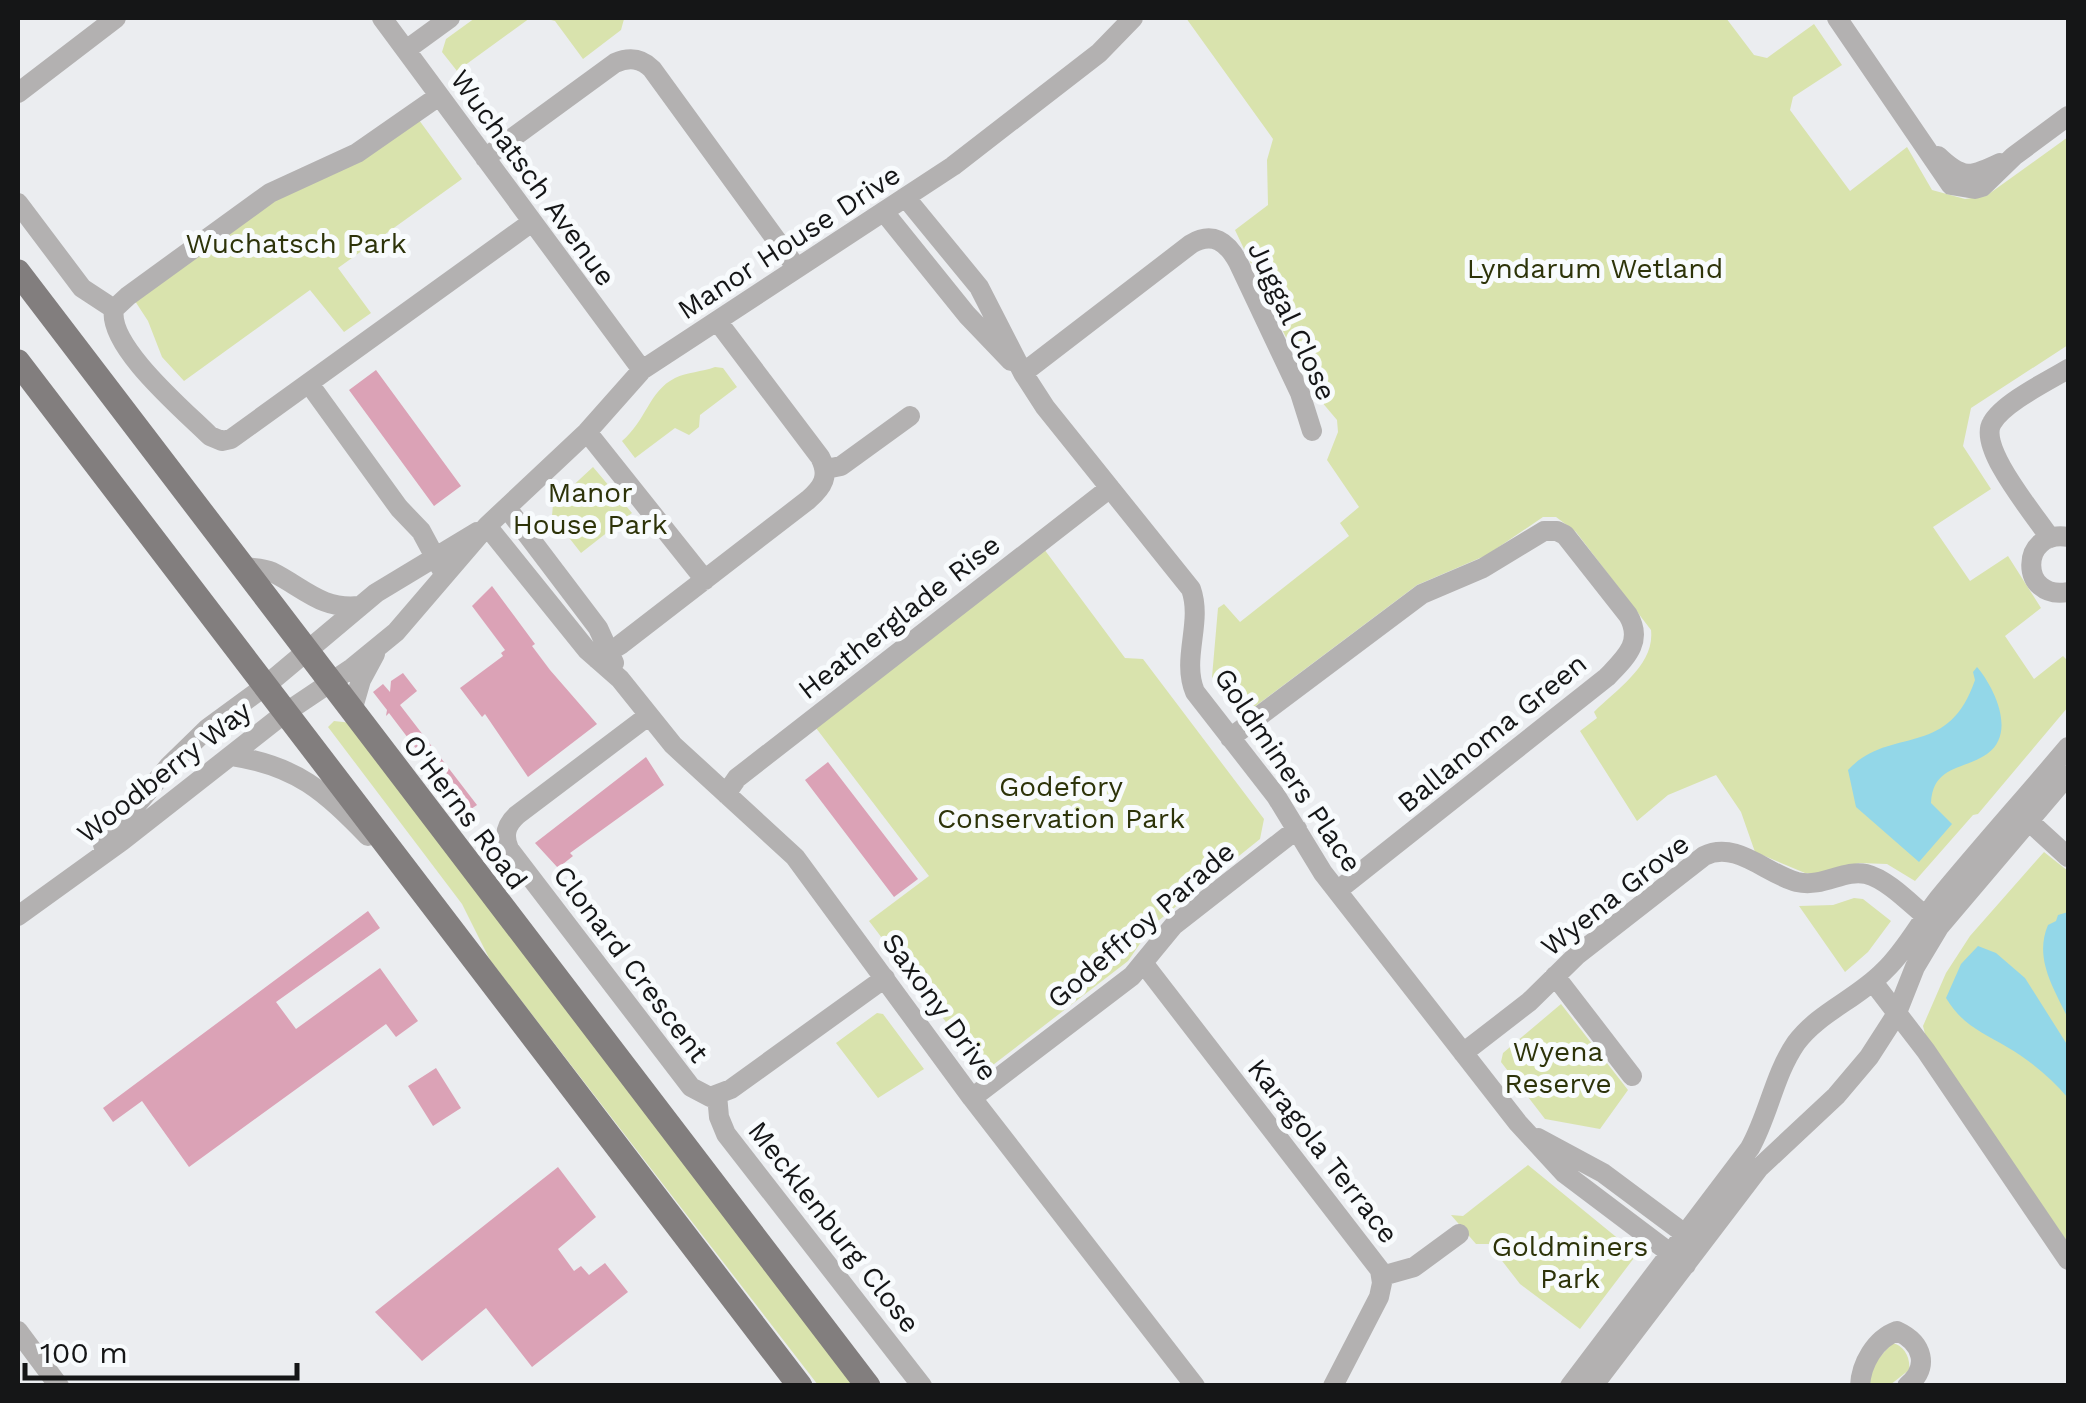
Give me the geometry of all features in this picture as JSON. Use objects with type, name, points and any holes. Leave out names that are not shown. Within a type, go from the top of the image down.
[{"type":"main road","name":"O'Herns Road","points":[[18,272],[868,1386]]},
{"type":"main road","points":[[18,362],[800,1386]]},
{"type":"street","points":[[18,93],[116,18]]},
{"type":"street","name":"Wuchatsch Avenue","points":[[382,18],[642,370]]},
{"type":"street","points":[[406,50],[450,18]]},
{"type":"street","name":"Manor House Drive","points":[[264,687],[359,606],[435,566],[487,526],[588,432],[642,370],[953,166],[1080,68],[1133,18]]},
{"type":"street","points":[[1837,18],[1945,179],[1960,188],[1982,187],[2014,156],[2068,116]]},
{"type":"street","points":[[484,158],[615,63],[623,59],[640,60],[652,69],[796,267]]},
{"type":"street","points":[[439,96],[357,154],[270,193],[123,299],[114,309],[115,329],[130,352],[214,439],[240,436],[532,222]]},
{"type":"street","name":"Goldminers Place","points":[[906,198],[978,288],[1045,407],[1191,589],[1196,611],[1192,682],[1276,796],[1316,864],[1527,1133],[1573,1180],[1678,1260]]},
{"type":"street","points":[[18,202],[82,288],[114,309]]},
{"type":"street","name":"Goldminers Place","points":[[884,212],[967,315],[1023,373]]},
{"type":"street","name":"Juggal Close","points":[[1023,373],[1191,244],[1216,238],[1238,262],[1300,393],[1312,430]]},
{"type":"street","points":[[603,655],[705,580],[824,483],[826,469],[718,322]]},
{"type":"street","points":[[2068,368],[2004,410],[1988,431],[1991,450],[2059,538],[2035,550],[2031,569],[2048,592],[2068,592]]},
{"type":"street","points":[[310,385],[399,508],[435,566]]},
{"type":"street","points":[[826,469],[841,466],[910,416]]},
{"type":"street","points":[[588,432],[705,580]]},
{"type":"street","name":"Heatherglade Rise","points":[[726,794],[749,769],[1110,488]]},
{"type":"street","name":"Saxony Drive","points":[[507,508],[598,628],[603,655]]},
{"type":"street","name":"Saxony Drive","points":[[487,526],[603,655],[648,716],[694,767],[795,857],[972,1098],[1195,1386]]},
{"type":"street","name":"Ballanoma Green","points":[[1230,738],[1422,594],[1483,568],[1544,531],[1564,535],[1628,615],[1636,628],[1634,644],[1607,677],[1337,891]]},
{"type":"street","name":"Manor House Drive","points":[[285,714],[378,648],[408,620],[435,566]]},
{"type":"street","points":[[241,567],[269,570],[321,602],[339,608],[359,606]]},
{"type":"street","points":[[352,711],[378,648]]},
{"type":"street","name":"Woodberry Way","points":[[76,874],[169,766],[208,728],[264,687]]},
{"type":"street","name":"Woodberry Way","points":[[18,916],[285,714]]},
{"type":"street","name":"Clonard Crescent","points":[[648,716],[512,819],[506,838],[509,849],[686,1080],[703,1095],[718,1096],[885,978]]},
{"type":"street","points":[[1586,1383],[1693,1240],[1750,1148],[1780,1071],[1798,1040],[1825,1014],[1873,982],[1932,922],[2022,815],[2068,747]]},
{"type":"street","points":[[232,756],[279,766],[326,792],[412,880]]},
{"type":"street","points":[[2022,815],[2068,775]]},
{"type":"street","points":[[2022,815],[2068,858]]},
{"type":"street","name":"Godeffroy Parade","points":[[972,1098],[1144,964],[1174,925],[1297,829]]},
{"type":"street","name":"Wyena Grove","points":[[1463,1053],[1676,878],[1717,851],[1734,854],[1802,883],[1817,884],[1855,873],[1866,874],[1932,922]]},
{"type":"street","points":[[1693,1240],[1776,1149],[1854,1076],[1896,1015],[1932,922]]},
{"type":"street","name":"Karagola Terrace","points":[[1144,964],[1382,1276],[1378,1297],[1333,1386]]},
{"type":"street","points":[[1555,976],[1632,1076]]},
{"type":"street","points":[[1873,982],[1926,1051],[2068,1260]]},
{"type":"street","name":"Mecklenburg Close","points":[[718,1096],[719,1117],[726,1134],[922,1386]]},
{"type":"street","name":"Goldminers Place","points":[[1527,1133],[1588,1163],[1693,1240]]},
{"type":"street","points":[[1382,1276],[1414,1267],[1459,1234]]},
{"type":"street","points":[[18,1331],[59,1386]]},
{"type":"street","points":[[1860,1386],[1864,1364],[1882,1340],[1897,1332],[1910,1340],[1922,1360],[1920,1372],[1906,1386]]},
{"type":"green space","points":[[475,18],[530,18],[457,71],[442,52],[446,39]]},
{"type":"green space","points":[[543,18],[624,19],[621,30],[583,59],[555,21]]},
{"type":"green space","name":"Lyndarum Wetland","points":[[1186,18],[1726,18],[1754,55],[1767,58],[1814,24],[1842,65],[1793,97],[1790,110],[1850,191],[1907,147],[1932,190],[1965,199],[1986,196],[2068,137],[2068,345],[1971,408],[1963,446],[1991,489],[1933,527],[1970,581],[2008,556],[2041,608],[2005,636],[2034,679],[2063,656],[2068,661],[2068,707],[1978,814],[1915,881],[1887,864],[1859,863],[1818,874],[1805,873],[1755,852],[1741,812],[1716,775],[1668,795],[1637,821],[1580,731],[1597,718],[1594,712],[1641,665],[1651,643],[1651,630],[1576,532],[1556,517],[1543,517],[1487,555],[1417,585],[1249,711],[1235,709],[1212,677],[1218,608],[1224,604],[1240,622],[1349,536],[1340,523],[1359,507],[1327,460],[1338,432],[1337,420],[1310,388],[1235,230],[1268,205],[1267,160],[1273,139]]},
{"type":"green space","name":"Wuchatsch Park","points":[[419,120],[462,179],[338,268],[371,313],[344,332],[310,290],[184,381],[162,357],[148,321],[135,301],[268,203]]},
{"type":"green space","name":"Manor House Park","points":[[723,368],[737,387],[700,415],[699,427],[689,435],[675,428],[635,458],[622,441],[659,391],[680,376]]},
{"type":"green space","name":"Manor House Park","points":[[593,467],[632,513],[581,553],[552,516],[553,504]]},
{"type":"green space","name":"Godefory Conservation Park","points":[[1044,549],[1125,658],[1143,659],[1264,819],[1260,839],[1153,925],[1128,961],[989,1068],[978,1064],[869,921],[929,876],[816,728]]},
{"type":"green space","points":[[334,721],[352,723],[863,1385],[818,1385],[490,960],[462,904],[328,727]]},
{"type":"green space","points":[[2044,852],[2068,871],[2068,1243],[1923,1026],[1946,973],[1970,936]]},
{"type":"green space","points":[[1863,899],[1891,921],[1868,952],[1845,972],[1799,906],[1833,905]]},
{"type":"green space","name":"Wyena Reserve","points":[[1561,1004],[1628,1090],[1600,1129],[1545,1119],[1501,1062],[1503,1053]]},
{"type":"green space","points":[[877,1013],[883,1014],[924,1069],[878,1098],[836,1043]]},
{"type":"green space","name":"Goldminers Park","points":[[1528,1165],[1637,1254],[1580,1329],[1520,1284],[1489,1244],[1476,1244],[1451,1215],[1463,1216]]},
{"type":"green space","points":[[1892,1343],[1906,1353],[1909,1370],[1890,1385],[1868,1386],[1868,1371]]},
{"type":"water","points":[[1977,667],[1996,698],[2002,723],[2000,734],[1987,754],[1951,770],[1937,782],[1931,803],[1952,824],[1919,862],[1856,807],[1848,770],[1864,756],[1934,732],[1950,721],[1964,705]]},
{"type":"water","points":[[2068,912],[2068,1018],[2047,972],[2043,949],[2048,925]]},
{"type":"water","points":[[1978,946],[1996,953],[2025,978],[2068,1046],[2068,1098],[2032,1064],[1966,1021],[1946,998],[1961,964]]},
{"type":"building","points":[[376,370],[461,486],[434,506],[349,390]]},
{"type":"building","points":[[492,586],[550,670],[597,724],[528,777],[485,714],[482,717],[460,688],[503,656],[505,650],[472,606]]},
{"type":"building","points":[[403,673],[417,691],[400,705],[477,805],[465,813],[389,713],[386,716],[387,710],[373,692],[383,684],[390,692],[391,681]]},
{"type":"building","points":[[646,757],[664,785],[570,853],[573,856],[558,868],[535,843]]},
{"type":"building","points":[[828,762],[918,879],[894,897],[805,780]]},
{"type":"building","points":[[368,911],[380,928],[276,1002],[296,1029],[380,968],[418,1021],[396,1037],[386,1024],[189,1167],[142,1101],[113,1122],[103,1108]]},
{"type":"building","points":[[436,1068],[461,1108],[433,1126],[408,1086]]},
{"type":"building","points":[[558,1167],[596,1217],[558,1249],[574,1271],[581,1266],[589,1275],[605,1263],[628,1292],[532,1367],[486,1308],[422,1361],[375,1312]]}]
